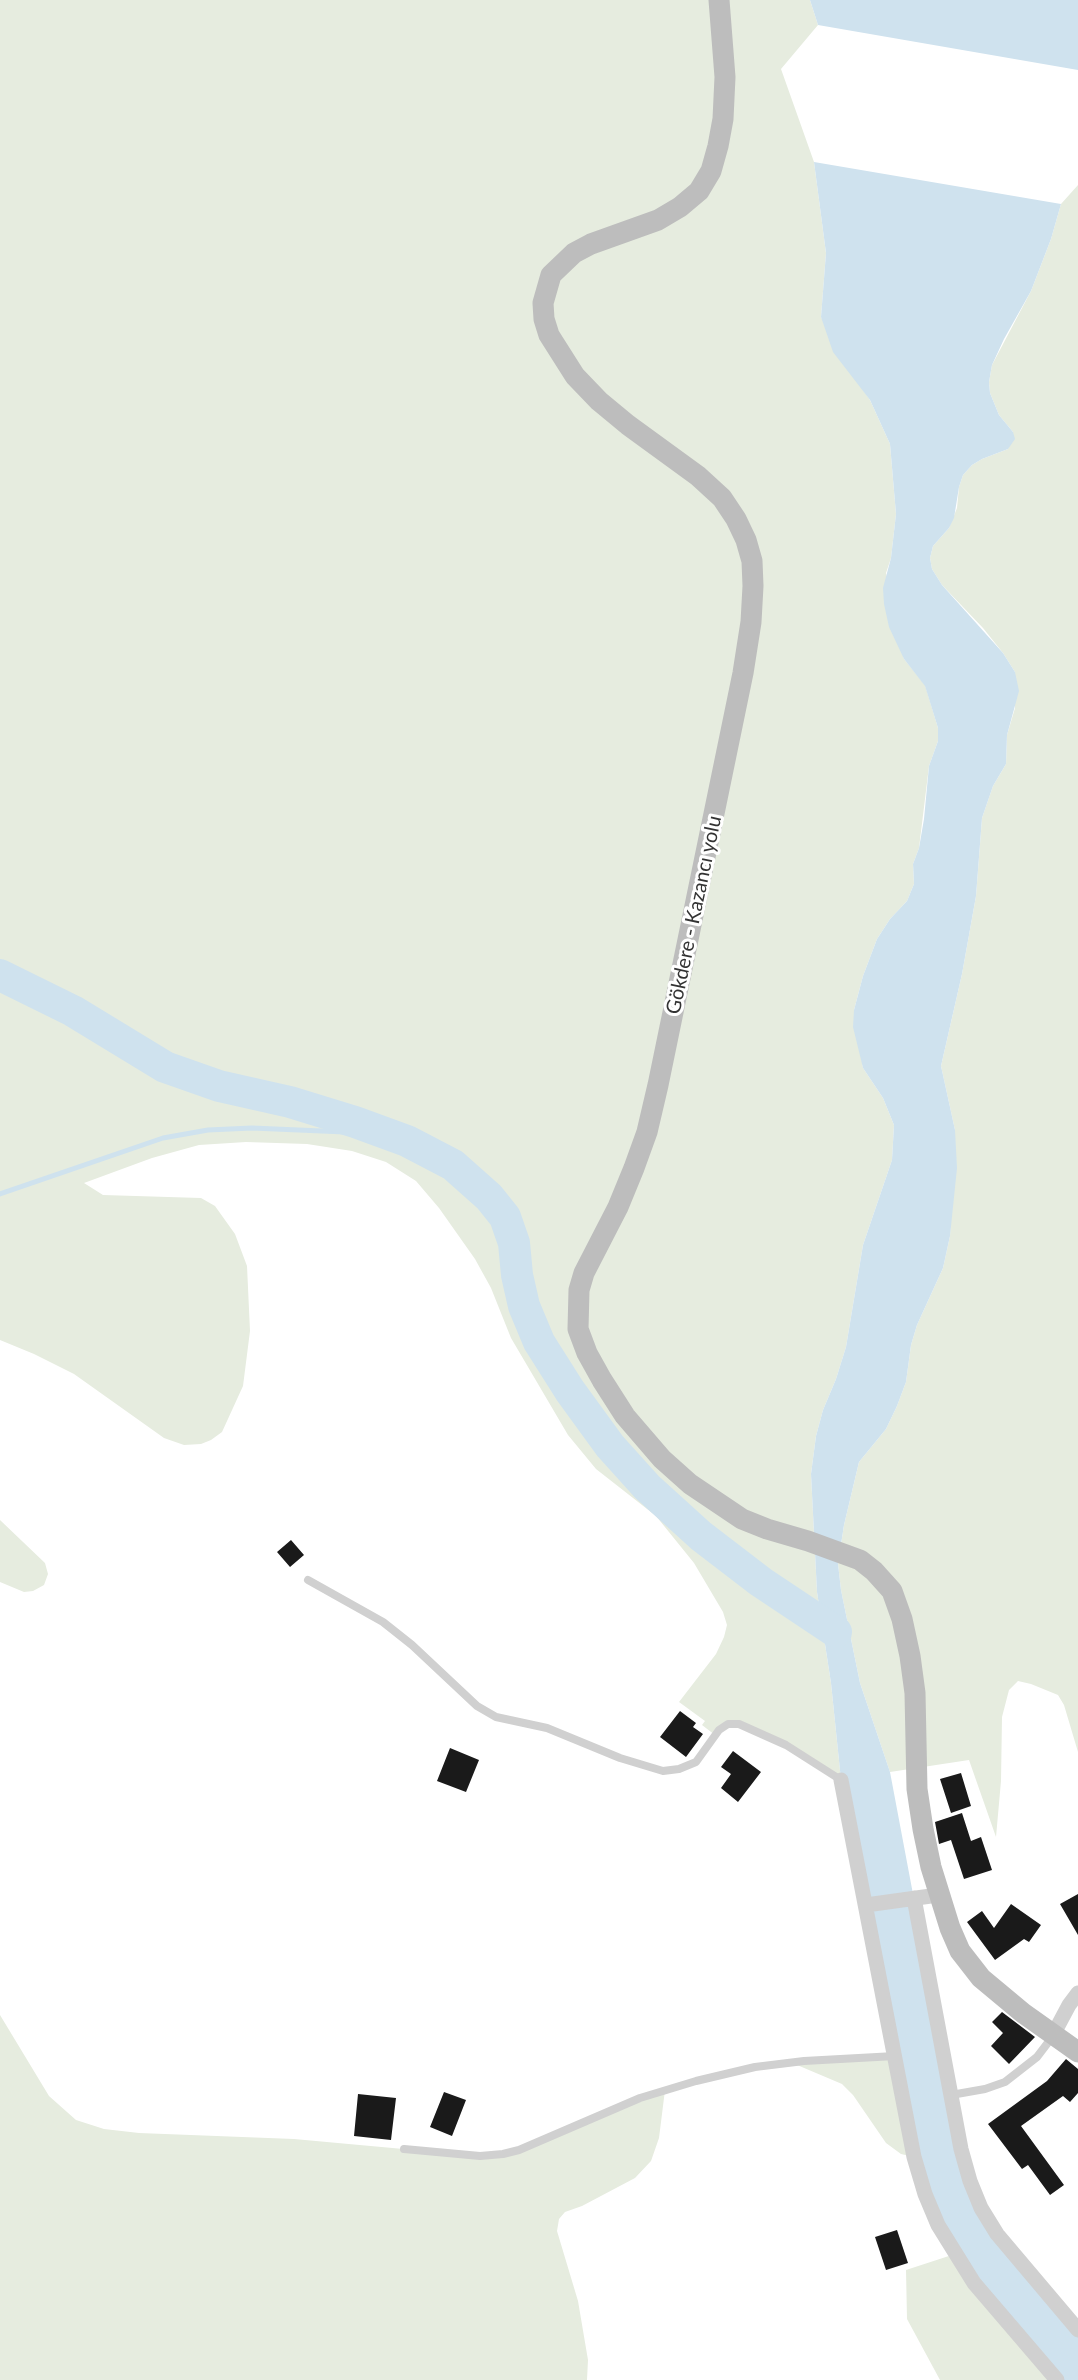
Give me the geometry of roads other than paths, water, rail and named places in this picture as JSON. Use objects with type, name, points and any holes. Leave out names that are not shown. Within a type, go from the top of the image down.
[{"type":"street","name":"Gökdere - Kazancı yolu","points":[[718,0],[725,77],[723,118],[711,171],[699,190],[680,207],[658,220],[591,244],[574,253],[551,275],[543,303],[544,319],[549,335],[575,376],[599,401],[698,476],[722,498],[746,540],[752,561],[753,586],[751,622],[743,673],[647,1132],[618,1207],[584,1272],[579,1290],[578,1329],[587,1353],[625,1416],[662,1459],[690,1484],[742,1519],[860,1560],[874,1571],[892,1591],[902,1619],[915,1694],[917,1789],[923,1829],[950,1928],[970,1967],[996,1993],[1078,2052]]},
{"type":"street","points":[[841,1780],[871,1904],[895,2056],[914,2157],[938,2225],[974,2283],[1057,2380]]},
{"type":"street","points":[[871,1904],[939,1894]]},
{"type":"street","points":[[908,1899],[970,2181],[981,2208],[1008,2248],[1078,2330]]},
{"type":"street","points":[[1053,2035],[1069,2005],[1078,1994]]},
{"type":"lane","points":[[308,1580],[383,1622],[412,1645],[477,1706],[496,1717],[553,1730],[620,1758],[663,1771],[679,1769],[696,1762],[722,1727],[739,1724],[786,1745],[841,1780]]},
{"type":"lane","points":[[951,2095],[985,2089],[1005,2082],[1037,2057],[1053,2035]]},
{"type":"lane","points":[[404,2149],[480,2156],[503,2154],[519,2150],[640,2098],[696,2081],[755,2067],[804,2061],[895,2056]]},
{"type":"water","points":[[810,0],[1078,0],[1078,70],[818,25]]},
{"type":"water","points":[[814,162],[1061,204],[1051,239],[1031,291],[992,365],[990,393],[999,415],[1013,432],[1015,439],[1008,449],[982,459],[972,465],[963,475],[954,518],[949,528],[933,546],[930,558],[932,569],[942,585],[1003,653],[1015,672],[1019,691],[1007,735],[1006,764],[993,786],[982,818],[976,896],[962,974],[941,1066],[955,1130],[957,1168],[950,1236],[943,1268],[917,1325],[911,1345],[906,1382],[897,1406],[886,1429],[859,1462],[844,1525],[838,1564],[860,1683],[890,1772],[961,2149],[981,2208],[1078,2330],[1078,2380],[1057,2380],[1007,2322],[925,2193],[841,1780],[831,1683],[817,1592],[811,1474],[816,1436],[846,1347],[863,1245],[892,1160],[894,1125],[883,1098],[863,1068],[853,1027],[854,1010],[863,976],[877,939],[890,919],[907,901],[914,884],[913,864],[919,848],[929,766],[938,741],[938,728],[925,686],[904,659],[889,627],[884,604],[883,588],[891,558],[896,514],[890,444],[870,400],[833,352],[821,317],[826,253]]},
{"type":"waterway","points":[[0,975],[73,1011],[165,1067],[219,1086],[290,1102],[355,1122],[407,1141],[453,1165],[489,1197],[505,1217],[514,1243],[517,1275],[524,1306],[539,1342],[570,1391],[610,1446],[647,1487],[701,1536],[761,1582],[836,1632]]},
{"type":"waterway","points":[[0,1194],[163,1138],[208,1130],[252,1128],[345,1132],[407,1141]]}]
